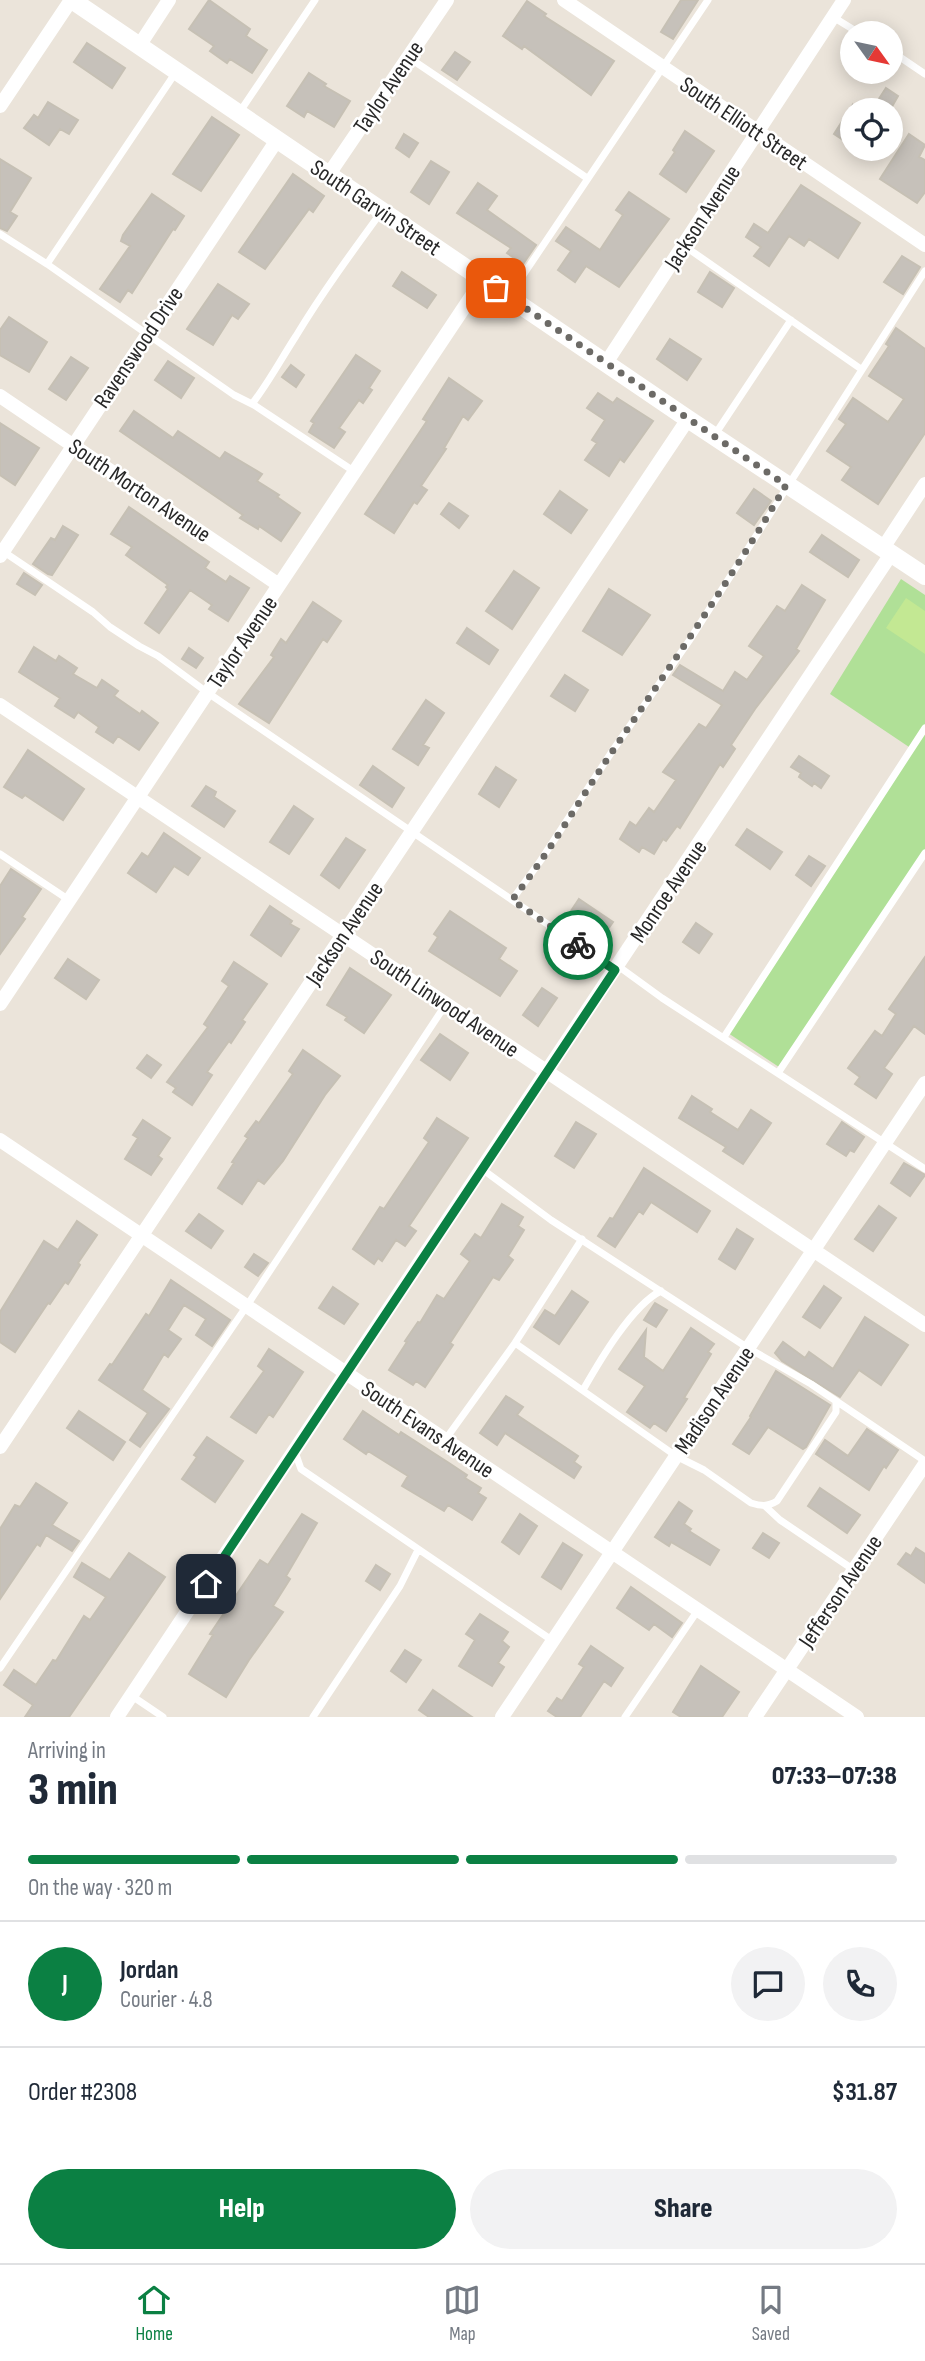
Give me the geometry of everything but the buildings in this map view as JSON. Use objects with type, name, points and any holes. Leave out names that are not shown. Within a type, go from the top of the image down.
[{"type":"street","name":"South Garvin Street","points":[[71,0],[713,436],[925,576]]},
{"type":"street","points":[[0,106],[71,0]]},
{"type":"street","points":[[139,46],[169,0]]},
{"type":"street","name":"Taylor Avenue","points":[[329,174],[447,0]]},
{"type":"street","name":"South Elliott Street","points":[[564,0],[925,246]]},
{"type":"street","name":"Jackson Avenue","points":[[606,363],[844,0]]},
{"type":"street","name":"Ravenswood Drive","points":[[1,552],[276,139]]},
{"type":"street","name":"Taylor Avenue","points":[[0,1004],[483,279]]},
{"type":"street","name":"South Morton Avenue","points":[[0,396],[279,585]]},
{"type":"street","name":"Jackson Avenue","points":[[0,1447],[688,419]]},
{"type":"street","name":"Monroe Avenue","points":[[117,1717],[617,968],[887,551],[925,484]]},
{"type":"street","name":"South Linwood Avenue","points":[[0,705],[925,1325]]},
{"type":"street","name":"Madison Avenue","points":[[502,1717],[925,1083]]},
{"type":"street","name":"South Evans Avenue","points":[[0,1140],[857,1717]]},
{"type":"street","name":"Jefferson Avenue","points":[[755,1717],[925,1464]]},
{"type":"lane","points":[[238,113],[315,0]]},
{"type":"lane","points":[[509,297],[708,0]]},
{"type":"lane","points":[[833,17],[840,21]]},
{"type":"lane","points":[[408,57],[587,178]]},
{"type":"lane","points":[[903,59],[925,74]]},
{"type":"lane","points":[[47,264],[176,71]]},
{"type":"lane","points":[[252,404],[273,376],[295,336],[344,262],[382,211]]},
{"type":"lane","points":[[0,234],[234,395],[355,472]]},
{"type":"lane","points":[[683,245],[862,369]]},
{"type":"lane","points":[[512,900],[689,641],[786,485],[925,271]]},
{"type":"lane","points":[[713,436],[790,320]]},
{"type":"lane","points":[[1,552],[93,612],[138,646],[158,656],[512,900],[925,1169]]},
{"type":"lane","points":[[724,1037],[925,728]]},
{"type":"lane","points":[[778,1073],[925,853]]},
{"type":"lane","points":[[0,854],[69,900]]},
{"type":"lane","points":[[0,1668],[246,1307],[446,1004]]},
{"type":"lane","points":[[482,1169],[551,1220],[748,1348],[836,1401],[925,1464]]},
{"type":"lane","points":[[444,1440],[515,1343],[582,1239]]},
{"type":"lane","points":[[583,1390],[601,1358],[644,1303],[661,1291]]},
{"type":"lane","points":[[515,1343],[676,1455],[704,1470],[751,1503],[765,1506],[780,1520],[854,1570]]},
{"type":"lane","points":[[765,1506],[777,1501],[836,1412],[836,1401]]},
{"type":"lane","points":[[295,1451],[301,1469],[553,1641]]},
{"type":"lane","points":[[313,1717],[400,1586],[418,1550]]},
{"type":"lane","points":[[625,1717],[698,1610]]},
{"type":"lane","points":[[132,1695],[163,1717]]},
{"type":"green space","points":[[901,579],[925,595],[925,853],[782,1069],[725,1031],[912,749],[830,694]]},
{"type":"green space","points":[[906,598],[925,611],[925,654],[886,628]]},
{"type":"way so far","points":[[496,288],[786,485],[761,530],[689,641],[512,900],[578,945]]},
{"type":"route","points":[[206,1584],[615,970],[578,945]]}]
